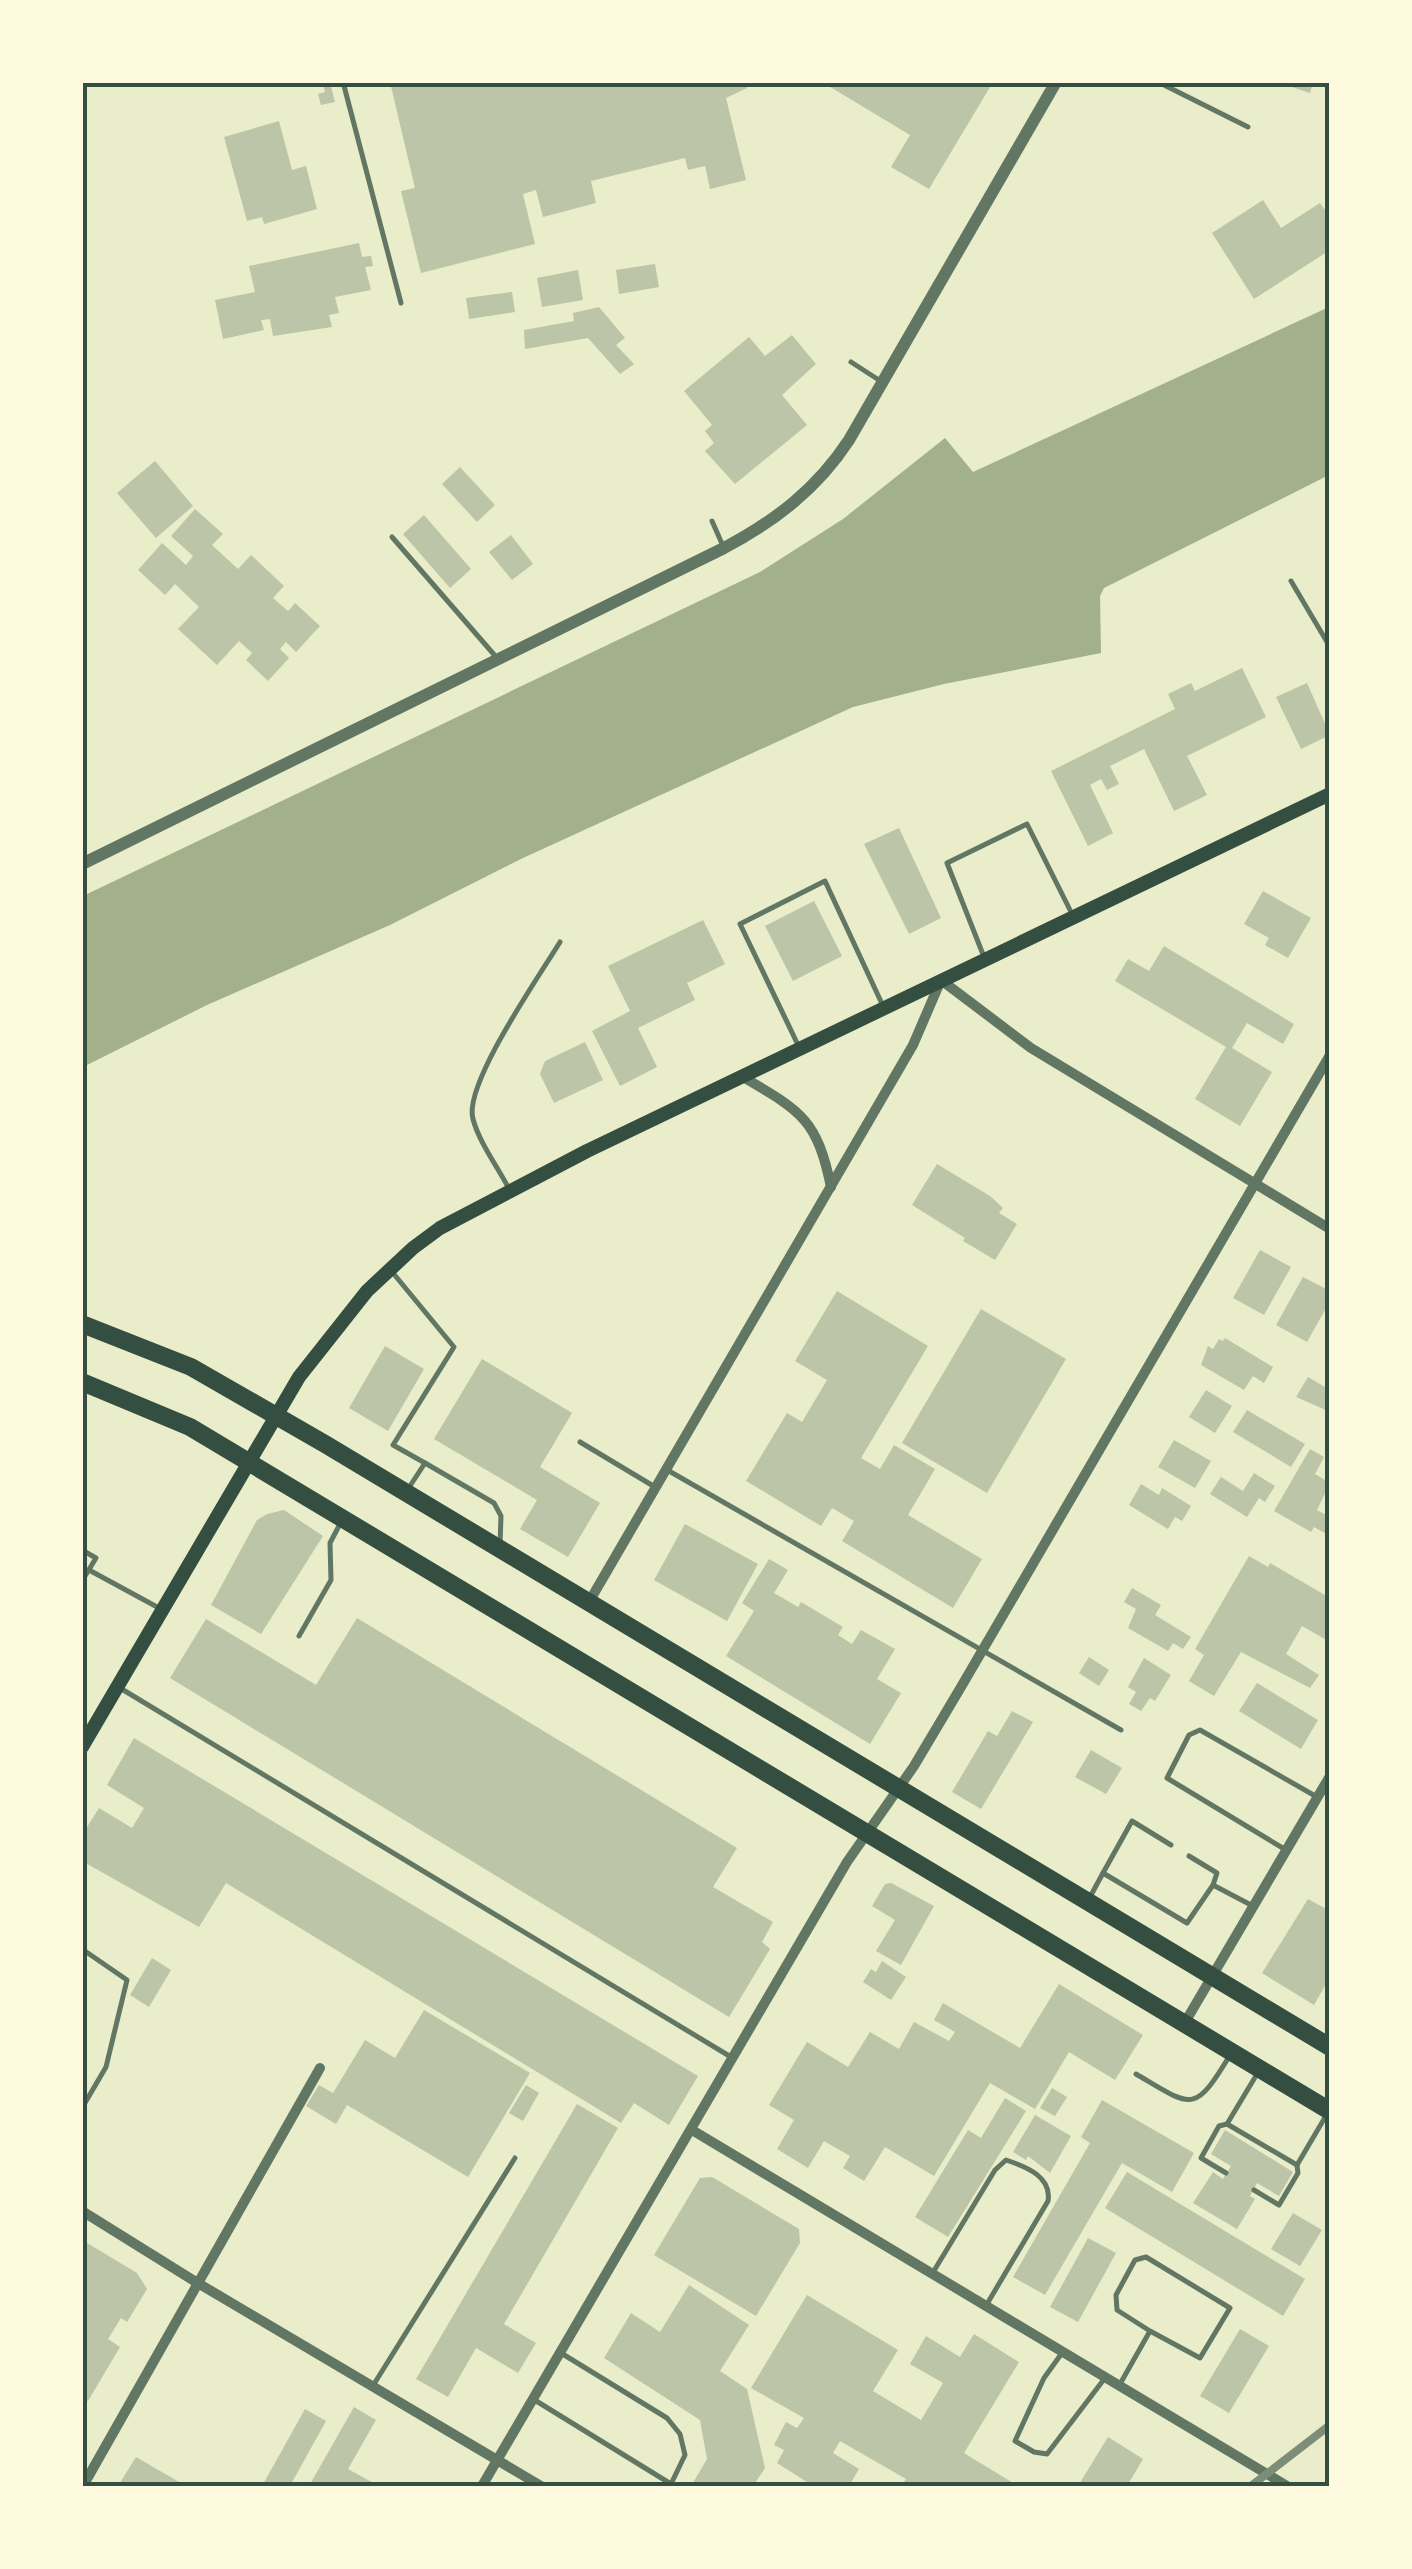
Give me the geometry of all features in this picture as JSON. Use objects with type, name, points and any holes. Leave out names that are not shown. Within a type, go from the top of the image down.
[{"type":"highway","points":[[82,1324],[191,1367],[275,1415],[1330,2047]]},
{"type":"highway","points":[[82,1382],[163,1414],[248,1462],[1329,2111]]},
{"type":"main road","points":[[82,1747],[298,1377],[344,1316],[390,1269],[440,1228],[509,1190],[1330,794]]},
{"type":"street","points":[[82,864],[774,520],[810,488],[840,453],[1056,82]]},
{"type":"street","points":[[588,1602],[832,1188],[913,1045],[941,980],[1030,1048],[1330,1228]]},
{"type":"street","points":[[482,2486],[867,1832],[898,1789],[983,1648],[1330,1055]]},
{"type":"street","points":[[743,1078],[786,1104],[812,1126],[832,1188]]},
{"type":"street","points":[[82,1714],[97,1722]]},
{"type":"street","points":[[1184,2024],[1330,1776]]},
{"type":"street","points":[[83,2486],[320,2068]]},
{"type":"street","points":[[692,2130],[1286,2486]]},
{"type":"street","points":[[82,2210],[540,2486]]},
{"type":"lane","points":[[342,82],[401,303]]},
{"type":"lane","points":[[1158,82],[1248,127]]},
{"type":"lane","points":[[852,362],[883,382]]},
{"type":"lane","points":[[712,521],[724,548]]},
{"type":"lane","points":[[392,538],[499,660]]},
{"type":"lane","points":[[1291,581],[1330,647]]},
{"type":"lane","points":[[985,960],[947,863],[1027,824],[1073,916]]},
{"type":"lane","points":[[800,1049],[740,924],[825,881],[884,1008]]},
{"type":"lane","points":[[509,1190],[472,1116],[473,1097],[484,1068],[560,942]]},
{"type":"lane","points":[[390,1269],[454,1348],[394,1445],[494,1503],[501,1516],[500,1548]]},
{"type":"lane","points":[[580,1442],[656,1487]]},
{"type":"lane","points":[[406,1492],[425,1464]]},
{"type":"lane","points":[[666,1469],[1122,1730]]},
{"type":"lane","points":[[299,1636],[331,1580],[330,1543],[342,1519]]},
{"type":"lane","points":[[82,1550],[96,1558],[82,1580]]},
{"type":"lane","points":[[89,1570],[162,1610]]},
{"type":"lane","points":[[118,1687],[734,2059]]},
{"type":"lane","points":[[1286,1850],[1167,1778],[1190,1735],[1200,1730],[1317,1798]]},
{"type":"lane","points":[[1087,1902],[1132,1821],[1171,1845]]},
{"type":"lane","points":[[1104,1873],[1186,1923],[1217,1873],[1188,1856]]},
{"type":"lane","points":[[1213,1885],[1254,1906]]},
{"type":"lane","points":[[82,1949],[127,1980],[106,2067],[82,2108]]},
{"type":"lane","points":[[1136,2074],[1180,2100],[1196,2100],[1207,2092],[1232,2053]]},
{"type":"lane","points":[[1226,2173],[1201,2158],[1260,2070]]},
{"type":"lane","points":[[1254,2190],[1266,2192],[1279,2205],[1329,2111]]},
{"type":"lane","points":[[1227,2124],[1238,2134],[1297,2165]]},
{"type":"lane","points":[[372,2386],[515,2158]]},
{"type":"lane","points":[[1282,2165],[1286,2158]]},
{"type":"lane","points":[[932,2274],[995,2170],[1006,2160],[1046,2180],[1050,2188],[1048,2201],[986,2306]]},
{"type":"lane","points":[[1216,2167],[1221,2160]]},
{"type":"lane","points":[[1146,2257],[1230,2308],[1200,2358],[1150,2331],[1117,2310],[1116,2296],[1135,2260],[1146,2257]]},
{"type":"lane","points":[[1118,2386],[1150,2331]]},
{"type":"lane","points":[[533,2399],[670,2485],[685,2456],[680,2434],[667,2418],[560,2353]]},
{"type":"lane","points":[[1062,2353],[1044,2378],[1015,2441],[1034,2452],[1048,2454],[1104,2378]]},
{"type":"shaded area","points":[[1329,307],[1329,475],[1104,588],[1100,596],[1101,653],[944,684],[853,707],[523,858],[390,925],[207,1005],[83,1067],[83,896],[760,572],[843,519],[945,438],[973,472]]},
{"type":"building","points":[[330,82],[335,102],[321,105],[318,94],[325,92],[323,84]]},
{"type":"building","points":[[390,82],[745,82],[747,88],[726,98],[746,180],[710,189],[705,166],[688,170],[685,158],[591,181],[596,203],[543,217],[536,190],[523,194],[535,244],[421,273],[401,191],[415,188]]},
{"type":"building","points":[[822,82],[993,82],[929,189],[891,167],[910,135]]},
{"type":"building","points":[[1276,82],[1313,82],[1310,93]]},
{"type":"building","points":[[279,121],[292,170],[306,166],[317,209],[264,224],[262,217],[247,221],[224,137]]},
{"type":"building","points":[[1263,200],[1281,228],[1320,203],[1330,217],[1330,250],[1254,299],[1212,233]]},
{"type":"building","points":[[359,243],[362,257],[371,256],[373,266],[365,267],[371,290],[335,297],[339,313],[329,315],[332,327],[273,336],[270,319],[261,320],[264,330],[223,339],[215,300],[255,292],[249,266]]},
{"type":"building","points":[[655,264],[659,287],[619,294],[616,270]]},
{"type":"building","points":[[578,270],[583,300],[542,307],[537,278]]},
{"type":"building","points":[[512,292],[515,312],[469,319],[466,298]]},
{"type":"building","points":[[599,307],[625,338],[616,345],[634,364],[620,374],[588,338],[525,349],[524,330],[574,321],[573,313]]},
{"type":"building","points":[[792,335],[816,364],[782,395],[807,425],[735,484],[705,451],[714,443],[705,431],[712,425],[684,391],[749,337],[765,356]]},
{"type":"building","points":[[155,461],[193,506],[156,538],[117,493]]},
{"type":"building","points":[[460,467],[495,505],[477,522],[442,484]]},
{"type":"building","points":[[195,509],[223,534],[212,545],[238,569],[251,555],[284,586],[273,598],[288,611],[295,603],[320,626],[296,652],[286,642],[280,649],[289,658],[268,681],[246,660],[252,653],[239,641],[217,665],[178,629],[199,607],[175,584],[165,595],[138,570],[162,543],[186,565],[193,556],[171,536]]},
{"type":"building","points":[[424,515],[471,569],[450,588],[403,534]]},
{"type":"building","points":[[511,535],[533,564],[512,580],[489,552]]},
{"type":"building","points":[[1242,668],[1266,717],[1187,756],[1207,795],[1174,811],[1144,749],[1110,766],[1119,784],[1107,790],[1101,779],[1090,785],[1113,833],[1088,846],[1051,771],[1175,709],[1168,694],[1191,683],[1195,691]]},
{"type":"building","points":[[1307,683],[1330,735],[1301,749],[1276,697]]},
{"type":"building","points":[[899,828],[941,918],[909,934],[864,844]]},
{"type":"building","points":[[1263,891],[1311,918],[1288,958],[1265,945],[1269,938],[1244,924]]},
{"type":"building","points":[[814,901],[842,956],[793,981],[765,926]]},
{"type":"building","points":[[703,920],[725,964],[687,983],[695,1000],[638,1028],[657,1067],[620,1086],[592,1031],[630,1011],[608,966]]},
{"type":"building","points":[[1164,946],[1294,1024],[1283,1044],[1247,1023],[1232,1048],[1272,1072],[1240,1126],[1195,1099],[1226,1047],[1115,981],[1128,959],[1149,971]]},
{"type":"building","points":[[585,1042],[603,1080],[554,1103],[540,1074],[545,1061]]},
{"type":"building","points":[[937,1164],[990,1196],[1003,1208],[999,1213],[1017,1224],[995,1260],[912,1205]]},
{"type":"building","points":[[1260,1250],[1291,1267],[1264,1315],[1233,1298]]},
{"type":"building","points":[[1303,1277],[1330,1291],[1330,1301],[1307,1342],[1276,1325]]},
{"type":"building","points":[[837,1291],[928,1346],[861,1458],[880,1469],[894,1445],[935,1469],[908,1515],[982,1559],[953,1608],[842,1541],[854,1521],[832,1508],[821,1526],[746,1481],[787,1413],[802,1422],[827,1380],[795,1361]]},
{"type":"building","points":[[981,1309],[1066,1359],[987,1493],[902,1443]]},
{"type":"building","points":[[1225,1338],[1273,1367],[1264,1383],[1253,1376],[1244,1390],[1201,1365],[1208,1346],[1213,1349],[1219,1339]]},
{"type":"building","points":[[385,1346],[424,1369],[388,1431],[349,1408]]},
{"type":"building","points":[[482,1359],[572,1413],[540,1467],[600,1503],[568,1557],[520,1529],[537,1500],[434,1439]]},
{"type":"building","points":[[1308,1377],[1330,1390],[1328,1411],[1296,1397]]},
{"type":"building","points":[[1206,1390],[1232,1406],[1215,1433],[1189,1417]]},
{"type":"building","points":[[1247,1410],[1305,1444],[1291,1467],[1233,1432]]},
{"type":"building","points":[[1174,1440],[1211,1461],[1195,1488],[1158,1467]]},
{"type":"building","points":[[1310,1449],[1324,1457],[1315,1474],[1330,1483],[1317,1510],[1330,1517],[1330,1536],[1314,1527],[1311,1532],[1274,1511]]},
{"type":"building","points":[[1254,1473],[1275,1486],[1265,1502],[1259,1498],[1247,1517],[1210,1494],[1221,1477],[1243,1491]]},
{"type":"building","points":[[1141,1484],[1159,1495],[1162,1488],[1191,1506],[1182,1521],[1175,1517],[1168,1529],[1129,1505]]},
{"type":"building","points":[[284,1510],[323,1536],[261,1634],[211,1605],[257,1520]]},
{"type":"building","points":[[685,1524],[758,1564],[727,1621],[654,1580]]},
{"type":"building","points":[[1249,1556],[1268,1567],[1270,1563],[1330,1598],[1330,1642],[1302,1626],[1286,1654],[1319,1675],[1310,1688],[1241,1652],[1214,1696],[1189,1681],[1204,1655],[1195,1649]]},
{"type":"building","points":[[769,1559],[788,1570],[774,1593],[798,1607],[801,1602],[843,1627],[838,1635],[852,1644],[861,1630],[895,1649],[877,1679],[901,1693],[870,1744],[726,1656],[754,1611],[742,1603]]},
{"type":"building","points":[[1132,1588],[1161,1605],[1155,1615],[1191,1637],[1183,1649],[1173,1643],[1168,1651],[1128,1628],[1136,1609],[1124,1602]]},
{"type":"building","points":[[357,1618],[737,1848],[713,1887],[773,1922],[762,1942],[770,1949],[729,2017],[170,1678],[206,1619],[316,1685]]},
{"type":"building","points":[[1089,1657],[1109,1670],[1099,1686],[1079,1673]]},
{"type":"building","points":[[1144,1658],[1171,1675],[1155,1701],[1150,1698],[1141,1711],[1129,1704],[1136,1692],[1128,1687]]},
{"type":"building","points":[[1257,1683],[1318,1720],[1301,1749],[1239,1711]]},
{"type":"building","points":[[1012,1711],[1033,1722],[981,1809],[952,1792],[988,1731],[997,1736]]},
{"type":"building","points":[[134,1738],[698,2076],[669,2125],[634,2103],[621,2123],[226,1883],[199,1927],[82,1861],[82,1835],[99,1808],[132,1828],[144,1808],[107,1785]]},
{"type":"building","points":[[1091,1750],[1122,1768],[1106,1794],[1075,1777]]},
{"type":"building","points":[[891,1883],[934,1906],[901,1965],[876,1951],[895,1920],[872,1906],[885,1884]]},
{"type":"building","points":[[1308,1899],[1330,1911],[1330,1977],[1314,2005],[1262,1973]]},
{"type":"building","points":[[152,1958],[171,1970],[149,2007],[130,1995]]},
{"type":"building","points":[[882,1961],[906,1977],[891,2000],[863,1982]]},
{"type":"building","points":[[1059,1984],[1143,2035],[1115,2080],[1069,2052],[1035,2109],[990,2083],[934,2176],[885,2147],[864,2181],[843,2168],[850,2156],[824,2141],[808,2168],[777,2149],[794,2120],[769,2105],[807,2042],[848,2067],[870,2032],[899,2049],[914,2022],[949,2041],[955,2032],[934,2020],[943,2003],[1020,2048]]},
{"type":"building","points":[[424,2010],[530,2073],[468,2177],[347,2105],[336,2124],[306,2106],[319,2085],[333,2093],[365,2040],[395,2058]]},
{"type":"building","points":[[526,2085],[539,2093],[523,2121],[509,2113]]},
{"type":"building","points":[[1052,2088],[1067,2097],[1055,2116],[1040,2108]]},
{"type":"building","points":[[1005,2098],[1026,2111],[948,2237],[915,2217],[968,2130],[981,2138]]},
{"type":"building","points":[[1102,2100],[1194,2153],[1172,2192],[1122,2163],[1045,2295],[1013,2277],[1090,2143],[1081,2137]]},
{"type":"building","points":[[577,2104],[618,2128],[504,2324],[536,2343],[518,2373],[476,2348],[448,2397],[416,2379]]},
{"type":"building","points":[[1035,2115],[1071,2136],[1050,2173],[1028,2156],[1026,2160],[1013,2152]]},
{"type":"building","points":[[1225,2130],[1293,2172],[1279,2196],[1257,2183],[1250,2196],[1255,2199],[1237,2229],[1193,2203],[1213,2172],[1223,2179],[1231,2166],[1211,2154]]},
{"type":"building","points":[[1127,2172],[1305,2279],[1283,2316],[1105,2208]]},
{"type":"building","points":[[712,2177],[799,2229],[800,2243],[756,2316],[654,2255],[700,2178]]},
{"type":"building","points":[[1293,2213],[1322,2230],[1300,2266],[1271,2249]]},
{"type":"building","points":[[1088,2238],[1116,2253],[1078,2322],[1050,2307]]},
{"type":"building","points":[[82,2240],[137,2273],[147,2289],[127,2322],[121,2318],[108,2339],[120,2347],[88,2401],[82,2397]]},
{"type":"building","points":[[689,2285],[749,2325],[720,2371],[747,2389],[765,2468],[753,2486],[691,2486],[707,2459],[700,2420],[604,2358],[631,2313],[660,2332]]},
{"type":"building","points":[[807,2295],[898,2350],[873,2391],[921,2420],[943,2383],[910,2364],[926,2336],[960,2357],[974,2334],[1019,2362],[964,2453],[1018,2486],[901,2486],[906,2479],[840,2441],[833,2453],[859,2469],[849,2486],[813,2486],[777,2463],[784,2450],[774,2445],[786,2422],[797,2428],[804,2418],[751,2388]]},
{"type":"building","points":[[1240,2329],[1269,2346],[1229,2413],[1200,2396]]},
{"type":"building","points":[[354,2407],[376,2420],[348,2469],[379,2486],[309,2486]]},
{"type":"building","points":[[305,2409],[326,2421],[290,2486],[262,2486]]},
{"type":"building","points":[[1108,2437],[1143,2459],[1127,2486],[1078,2486]]},
{"type":"building","points":[[136,2457],[186,2486],[118,2486]]},
{"type":"railway","points":[[1251,2486],[1330,2425]]}]
